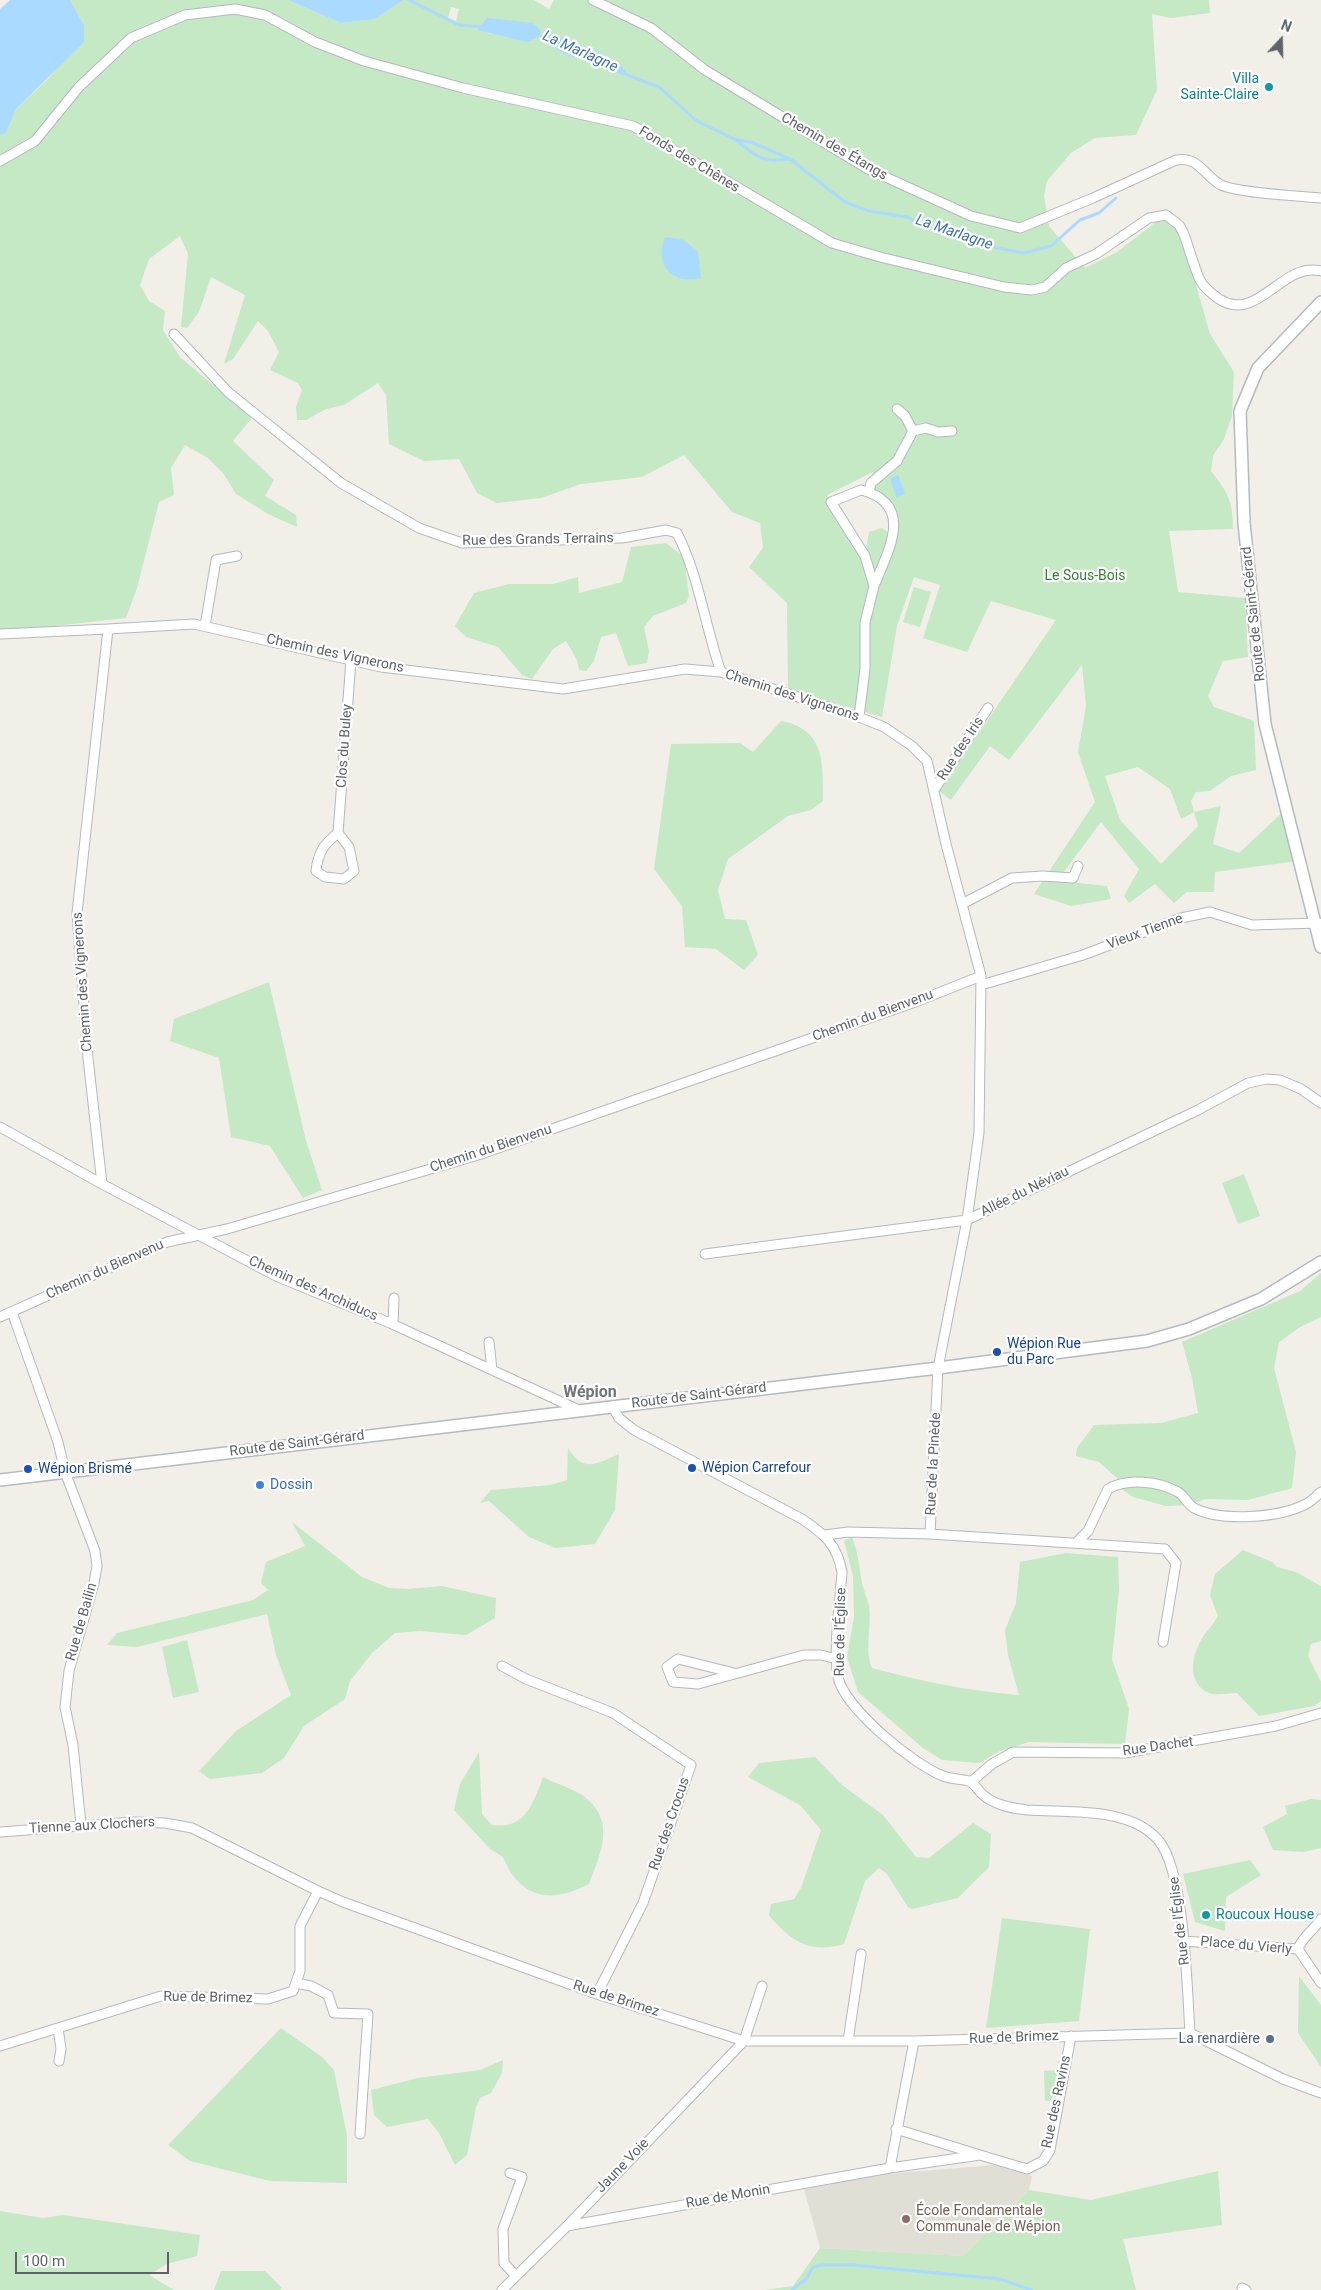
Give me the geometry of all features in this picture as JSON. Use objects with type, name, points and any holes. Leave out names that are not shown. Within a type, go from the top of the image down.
[{"type":"main road","name":"Route de Saint-Gérard","points":[[1321,302],[1258,368],[1240,411],[1244,523],[1265,724],[1317,923],[1321,947]]},
{"type":"main road","name":"Route de Saint-Gérard","points":[[0,1480],[938,1368],[1147,1341],[1189,1329],[1261,1298],[1321,1262]]},
{"type":"street","name":"Chemin des Étangs","points":[[593,0],[651,28],[705,70],[868,170],[971,216],[1020,228],[1093,198],[1176,160],[1184,159],[1200,165],[1212,178],[1230,188],[1321,198]]},
{"type":"street","name":"Fonds des Chênes","points":[[0,161],[35,141],[78,87],[131,38],[185,15],[235,9],[264,15],[315,42],[364,61],[462,88],[633,126],[832,243],[1004,287],[1032,290],[1045,287],[1066,268],[1096,254],[1149,218],[1166,215],[1179,225],[1183,232],[1200,281],[1212,294],[1225,302],[1235,305],[1261,299],[1294,274],[1316,270],[1321,271]]},
{"type":"street","name":"Rue des Grands Terrains","points":[[174,334],[228,392],[341,482],[419,528],[462,543],[622,538],[666,530],[678,533],[690,558],[710,640],[721,672]]},
{"type":"street","points":[[896,409],[905,416],[913,432]]},
{"type":"street","points":[[869,492],[871,483],[898,461],[913,432],[926,428],[938,432],[952,431]]},
{"type":"street","points":[[859,717],[865,670],[865,623],[874,586],[893,536],[894,516],[883,498],[861,490],[831,502],[865,556],[874,586]]},
{"type":"street","points":[[205,626],[216,560],[237,556]]},
{"type":"street","name":"Chemin des Vignerons","points":[[102,1184],[88,1058],[77,913],[108,629],[194,624],[381,666],[563,689],[685,669],[721,672],[859,717],[884,728],[912,746],[927,761],[981,980],[979,1133],[967,1220]]},
{"type":"street","points":[[0,634],[108,629]]},
{"type":"street","name":"Clos du Buley","points":[[338,833],[352,660]]},
{"type":"street","name":"Rue des Iris","points":[[934,790],[988,708]]},
{"type":"street","points":[[338,833],[349,847],[354,871],[344,879],[325,878],[316,871],[317,857],[323,845],[338,833]]},
{"type":"street","points":[[962,904],[1012,878],[1043,876],[1073,878],[1078,866]]},
{"type":"street","name":"Vieux Tienne","points":[[981,980],[1084,955],[1181,918],[1210,912],[1252,925],[1317,923]]},
{"type":"street","name":"Chemin du Bienvenu","points":[[0,1317],[167,1242],[200,1235],[478,1155],[981,980]]},
{"type":"street","name":"Allée du Néviau","points":[[705,1254],[967,1220],[1198,1110],[1248,1083],[1266,1079],[1280,1080],[1301,1089],[1321,1103]]},
{"type":"street","name":"Chemin des Archiducs","points":[[0,1128],[276,1276],[393,1324],[579,1411]]},
{"type":"street","name":"Rue de la Pinède","points":[[967,1220],[938,1368],[930,1534],[1165,1549],[1176,1563],[1163,1642]]},
{"type":"street","points":[[393,1324],[394,1298]]},
{"type":"street","name":"Rue de Bailin","points":[[12,1312],[58,1442],[65,1472],[91,1539],[97,1566],[69,1671],[65,1707],[73,1745],[82,1825]]},
{"type":"street","points":[[489,1342],[492,1370]]},
{"type":"street","name":"Rue de l'Église","points":[[612,1406],[618,1418],[634,1430],[802,1519],[825,1535],[840,1561],[842,1572],[837,1659],[838,1677],[843,1691],[853,1706],[867,1720],[914,1758],[943,1776],[971,1782],[984,1796],[1003,1806],[1101,1813],[1141,1827],[1159,1840],[1168,1854],[1174,1871],[1183,1940],[1190,2033]]},
{"type":"street","points":[[1076,1543],[1088,1531],[1108,1489],[1125,1482],[1151,1483],[1166,1487],[1180,1493],[1192,1507],[1209,1513],[1231,1516],[1289,1511],[1308,1504],[1321,1492]]},
{"type":"street","points":[[825,1535],[848,1532],[930,1534]]},
{"type":"street","points":[[734,1673],[678,1659],[667,1667],[672,1682],[698,1684],[804,1655],[821,1655],[837,1659]]},
{"type":"street","name":"Rue des Crocus","points":[[502,1666],[526,1679],[613,1713],[691,1765],[643,1903],[596,1994]]},
{"type":"street","name":"Rue Dachet","points":[[971,1782],[992,1764],[1013,1752],[1125,1753],[1276,1726],[1321,1713]]},
{"type":"street","name":"Tienne aux Clochers","points":[[0,1832],[134,1822],[165,1823],[192,1828],[318,1890]]},
{"type":"street","points":[[318,1890],[300,1926],[300,1971],[296,1983],[311,1986],[328,1995],[334,2013],[368,2014],[360,2134]]},
{"type":"street","name":"Rue de Brimez","points":[[318,1890],[343,1902],[596,1994],[744,2041],[914,2042],[1190,2033],[1283,2079],[1321,2093]]},
{"type":"street","points":[[1298,1949],[1301,1940],[1313,1930],[1321,1919]]},
{"type":"street","name":"Place du Vierly","points":[[1183,1940],[1298,1949],[1321,1983]]},
{"type":"street","points":[[848,2041],[861,1954]]},
{"type":"street","name":"Rue de Brimez","points":[[0,2046],[161,1996],[268,1999],[293,1991],[296,1983]]},
{"type":"street","points":[[744,2041],[762,1986]]},
{"type":"street","points":[[58,2028],[61,2049],[59,2061]]},
{"type":"street","name":"Rue des Ravins","points":[[980,2155],[1026,2169],[1043,2161],[1050,2150],[1071,2036]]},
{"type":"street","name":"Jaune Voie","points":[[502,2290],[567,2226],[744,2041]]},
{"type":"street","points":[[890,2168],[914,2042]]},
{"type":"street","points":[[896,2129],[980,2155]]},
{"type":"street","name":"Rue de Monin","points":[[567,2226],[890,2168],[980,2155]]},
{"type":"street","points":[[510,2174],[522,2178],[503,2230],[504,2263],[516,2276]]},
{"type":"shaded area","name":"École Fondamentale Communale de Wépion","points":[[994,2165],[1032,2176],[1029,2190],[963,2256],[820,2248],[804,2189],[885,2174]]},
{"type":"green space","name":"Le Sous-Bois","points":[[70,0],[288,0],[341,23],[375,19],[403,0],[534,0],[549,9],[554,0],[1209,0],[1210,13],[1171,18],[1152,14],[1157,90],[1136,135],[1095,138],[1071,153],[1047,181],[1044,196],[1049,226],[1085,268],[1117,252],[1156,222],[1165,221],[1175,228],[1183,239],[1210,334],[1234,372],[1232,416],[1224,439],[1213,456],[1211,471],[1222,485],[1231,504],[1233,529],[1169,531],[1178,592],[1245,598],[1248,657],[1223,661],[1208,696],[1214,707],[1254,721],[1256,770],[1231,776],[1210,791],[1196,792],[1191,801],[1194,812],[1221,806],[1213,844],[1239,853],[1286,809],[1298,861],[1215,872],[1214,892],[1187,892],[1174,903],[1155,884],[1129,903],[1124,896],[1139,869],[1101,822],[1057,881],[1107,886],[1111,899],[1071,906],[1034,894],[1095,802],[1078,752],[1086,706],[1082,665],[1009,760],[990,746],[951,800],[939,791],[1056,620],[991,601],[967,652],[923,638],[940,585],[914,577],[897,626],[882,717],[788,689],[787,603],[749,567],[763,548],[760,523],[732,512],[684,455],[642,477],[581,484],[541,498],[497,503],[477,493],[459,459],[424,461],[389,444],[386,395],[378,383],[344,405],[326,409],[306,420],[297,420],[296,407],[302,390],[298,383],[270,370],[279,352],[268,331],[258,321],[233,359],[224,364],[245,295],[211,277],[199,312],[187,328],[181,327],[188,254],[180,236],[149,259],[140,285],[149,301],[165,311],[163,330],[180,357],[252,418],[233,441],[274,480],[265,496],[296,515],[297,527],[268,514],[236,494],[223,473],[208,458],[185,445],[171,468],[174,495],[159,502],[137,588],[126,618],[0,632],[0,135],[6,133],[16,109],[49,78],[84,25]],"holes":[[[451,7],[459,9],[456,21],[448,18]],[[524,23],[533,23],[527,42],[500,34],[486,33]],[[570,42],[588,47],[617,61],[604,66],[558,49]],[[873,472],[869,492],[894,516],[893,536],[882,528],[869,532],[865,555],[827,495]],[[1138,767],[1170,789],[1181,819],[1194,812],[1198,826],[1161,864],[1120,820],[1105,776]]]},
{"type":"green space","points":[[666,543],[684,557],[689,596],[686,603],[653,616],[644,627],[649,651],[647,663],[628,666],[616,633],[601,637],[594,661],[586,671],[579,670],[577,660],[566,641],[553,649],[532,679],[522,675],[498,647],[466,637],[455,626],[474,593],[509,584],[553,584],[578,577],[579,593],[622,582],[631,547]]},
{"type":"green space","points":[[914,587],[931,592],[920,627],[903,622]]},
{"type":"green space","points":[[781,721],[796,725],[807,732],[814,740],[822,762],[823,801],[811,810],[788,816],[728,859],[718,890],[725,919],[746,920],[758,955],[744,970],[716,949],[685,947],[682,906],[654,869],[671,744],[740,743],[753,752]]},
{"type":"green space","points":[[269,982],[306,1141],[322,1190],[303,1198],[270,1146],[231,1137],[219,1058],[170,1041],[174,1019]]},
{"type":"green space","points":[[1244,1174],[1260,1216],[1238,1224],[1222,1183]]},
{"type":"green space","points":[[1321,1273],[1321,1317],[1300,1327],[1279,1342],[1274,1368],[1296,1452],[1292,1488],[1248,1500],[1206,1499],[1189,1505],[1166,1506],[1133,1497],[1120,1488],[1117,1478],[1099,1462],[1076,1456],[1077,1448],[1094,1425],[1161,1423],[1198,1413],[1192,1378],[1182,1342],[1300,1291]]},
{"type":"green space","points":[[568,1448],[579,1461],[585,1464],[597,1463],[619,1454],[615,1510],[595,1544],[555,1548],[529,1537],[489,1501],[480,1503],[491,1490],[551,1485],[567,1480]]},
{"type":"green space","points":[[292,1522],[362,1577],[389,1588],[408,1589],[442,1586],[496,1598],[495,1618],[466,1635],[420,1631],[395,1633],[372,1653],[350,1681],[345,1699],[304,1726],[284,1758],[262,1773],[210,1779],[199,1771],[236,1731],[291,1695],[276,1655],[267,1614],[137,1647],[107,1645],[117,1633],[253,1600],[268,1590],[261,1583],[266,1562],[305,1546]]},
{"type":"green space","points":[[852,1537],[869,1606],[868,1646],[872,1668],[945,1685],[1019,1695],[1008,1655],[1005,1630],[1016,1603],[1020,1562],[1066,1553],[1118,1557],[1119,1589],[1112,1659],[1129,1709],[1125,1744],[1029,1742],[1000,1751],[979,1763],[942,1760],[923,1748],[858,1692],[847,1657],[854,1617],[853,1576],[844,1541]]},
{"type":"green space","points":[[1243,1550],[1272,1562],[1277,1567],[1296,1572],[1321,1586],[1321,1641],[1311,1644],[1308,1656],[1321,1682],[1321,1701],[1314,1706],[1259,1716],[1237,1693],[1212,1694],[1197,1684],[1193,1663],[1197,1649],[1218,1616],[1210,1595],[1215,1574]]},
{"type":"green space","points":[[187,1640],[199,1692],[173,1698],[162,1647]]},
{"type":"green space","points":[[479,1752],[482,1814],[492,1825],[503,1825],[520,1819],[531,1805],[543,1777],[582,1795],[595,1808],[601,1818],[603,1839],[589,1884],[562,1894],[550,1895],[538,1894],[528,1889],[518,1882],[503,1857],[490,1849],[454,1810],[460,1784]]},
{"type":"green space","points":[[815,1757],[842,1785],[883,1815],[916,1857],[929,1858],[973,1823],[991,1834],[989,1867],[958,1898],[912,1909],[908,1907],[887,1874],[879,1868],[865,1881],[844,1944],[832,1947],[811,1946],[793,1938],[769,1915],[771,1904],[794,1899],[801,1888],[821,1830],[800,1805],[748,1777],[759,1763]]},
{"type":"green space","points":[[1311,1799],[1321,1800],[1321,1848],[1304,1852],[1273,1850],[1263,1827],[1287,1814],[1285,1806]]},
{"type":"green space","points":[[1250,1860],[1261,1875],[1226,1897],[1225,1931],[1195,1922],[1183,1874]]},
{"type":"green space","points":[[1002,1918],[1090,1929],[1079,2021],[986,2028]]},
{"type":"green space","points":[[1299,1976],[1321,2005],[1321,2067],[1298,2033]]},
{"type":"green space","points":[[281,2028],[322,2057],[334,2070],[347,2136],[347,2183],[270,2181],[190,2161],[168,2145]]},
{"type":"green space","points":[[503,2060],[502,2073],[491,2093],[480,2098],[476,2107],[467,2155],[455,2165],[439,2133],[428,2119],[387,2127],[374,2115],[371,2090],[418,2078],[480,2070]]},
{"type":"green space","points":[[1059,2060],[1062,2060],[1058,2089],[1053,2091],[1052,2101],[1045,2101],[1044,2071],[1058,2070]]},
{"type":"green space","points":[[1218,2171],[1222,2225],[1123,2239],[1136,2290],[765,2290],[793,2286],[820,2248],[963,2256],[1029,2190],[1091,2200]]},
{"type":"green space","points":[[0,2211],[43,2218],[63,2215],[200,2235],[197,2256],[167,2264],[149,2275],[174,2290],[0,2290]]},
{"type":"green space","points":[[221,2271],[265,2271],[282,2288],[280,2290],[214,2290]]},
{"type":"water","points":[[10,0],[70,0],[84,25],[84,42],[16,109],[6,133],[0,135],[0,9]]},
{"type":"water","points":[[288,0],[403,0],[375,19],[341,23]]},
{"type":"water","points":[[487,18],[533,23],[541,31],[539,37],[527,42],[478,30]]},
{"type":"water","points":[[551,34],[601,53],[626,72],[622,75],[590,60],[570,56],[543,42]]},
{"type":"water","points":[[665,237],[684,240],[698,252],[701,278],[681,278],[668,270],[662,256]]},
{"type":"water","points":[[898,475],[905,494],[896,497],[890,478]]},
{"type":"waterway","name":"La Marlagne","points":[[409,0],[459,25],[483,27]]},
{"type":"waterway","name":"La Marlagne","points":[[536,33],[549,39]]},
{"type":"waterway","name":"La Marlagne","points":[[622,73],[659,87],[697,121],[736,140],[751,142],[790,159],[845,202],[869,211],[907,217],[940,232],[998,248],[1024,253],[1051,246],[1080,220],[1099,213],[1116,198]]},
{"type":"waterway","name":"La Marlagne","points":[[736,140],[755,155],[773,160],[790,159]]},
{"type":"waterway","points":[[792,2290],[807,2278],[812,2268],[820,2265],[852,2265],[1000,2279],[1031,2290]]},
{"type":"place","name":"Villa Sainte-Claire","points":[[1269,87]]},
{"type":"place","name":"Wépion Rue du Parc","points":[[997,1352]]},
{"type":"place","name":"Wépion Carrefour","points":[[692,1468]]},
{"type":"place","name":"Wépion Brismé","points":[[28,1469]]},
{"type":"place","name":"Dossin","points":[[260,1485]]},
{"type":"place","name":"Roucoux House","points":[[1206,1915]]},
{"type":"place","name":"La renardière","points":[[1270,2039]]},
{"type":"place","name":"École Fondamentale Communale de Wépion","points":[[906,2219]]},
{"type":"district","name":"Wépion","points":[[590,1393]]}]
